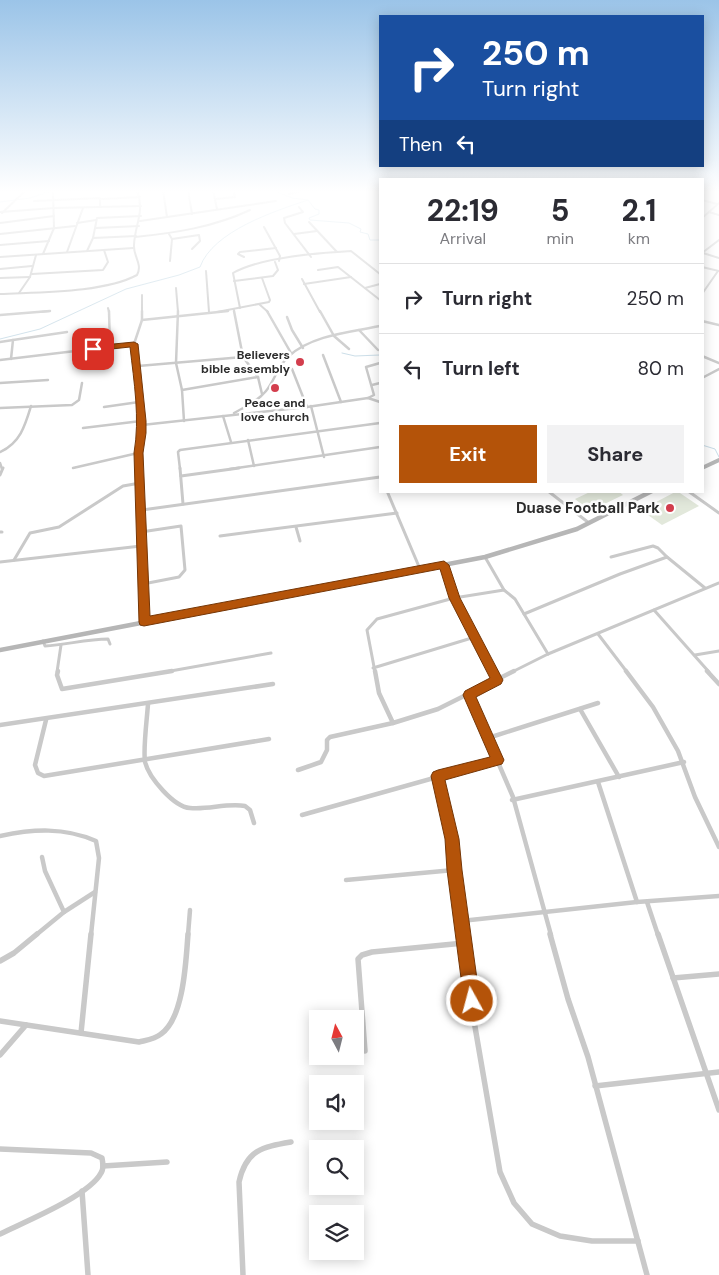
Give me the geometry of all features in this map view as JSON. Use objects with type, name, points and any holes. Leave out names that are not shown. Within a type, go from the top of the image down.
[{"type":"street","points":[[43,254],[45,250]]},
{"type":"street","points":[[0,279],[102,270],[108,262],[104,250]]},
{"type":"street","points":[[0,257],[111,250]]},
{"type":"street","points":[[0,294],[95,287],[130,280],[138,274],[139,268],[133,250]]},
{"type":"street","points":[[170,261],[171,250]]},
{"type":"street","points":[[244,257],[238,254],[240,252],[262,250]]},
{"type":"street","points":[[277,250],[280,256],[279,261]]},
{"type":"street","points":[[305,250],[311,257]]},
{"type":"street","points":[[240,308],[233,273],[236,270],[253,265],[334,252],[352,251],[379,273]]},
{"type":"street","points":[[704,254],[719,258]]},
{"type":"street","points":[[19,293],[31,275],[36,255]]},
{"type":"street","points":[[234,281],[262,278],[276,273],[278,270],[275,262]]},
{"type":"street","points":[[0,268],[32,266]]},
{"type":"street","points":[[318,270],[338,267],[379,299]]},
{"type":"street","points":[[704,268],[718,271],[704,291]]},
{"type":"street","points":[[206,271],[209,312]]},
{"type":"street","points":[[304,284],[352,277]]},
{"type":"street","points":[[142,320],[234,310],[270,301],[262,278]]},
{"type":"street","points":[[302,279],[334,336],[349,349]]},
{"type":"street","points":[[365,288],[379,284]]},
{"type":"street","points":[[176,288],[178,315],[176,363],[182,390],[184,421]]},
{"type":"street","points":[[142,295],[142,320],[134,344],[138,366],[139,402],[142,423],[138,453],[142,510],[141,546],[144,622]]},
{"type":"street","points":[[259,304],[268,310],[283,343],[291,353]]},
{"type":"street","points":[[108,308],[110,314],[110,346]]},
{"type":"street","points":[[234,310],[243,357],[258,377],[262,394]]},
{"type":"street","points":[[0,315],[50,311]]},
{"type":"street","points":[[287,317],[292,330],[303,348]]},
{"type":"street","points":[[704,321],[719,325]]},
{"type":"street","points":[[232,414],[249,406],[262,394],[291,353],[334,336],[379,326]]},
{"type":"street","points":[[359,330],[378,350]]},
{"type":"street","points":[[0,342],[67,332]]},
{"type":"street","points":[[11,358],[12,340]]},
{"type":"street","points":[[0,360],[134,344]]},
{"type":"street","points":[[76,351],[81,368]]},
{"type":"street","points":[[323,355],[341,402]]},
{"type":"street","points":[[138,366],[243,357]]},
{"type":"street","points":[[704,357],[719,363]]},
{"type":"street","points":[[83,428],[184,421],[368,398],[374,395],[366,367],[379,363]]},
{"type":"street","points":[[281,365],[292,369],[309,406],[324,457]]},
{"type":"street","points":[[704,377],[719,369]]},
{"type":"street","points":[[182,390],[258,377]]},
{"type":"street","points":[[0,383],[48,380]]},
{"type":"street","points":[[0,408],[76,403],[82,382]]},
{"type":"street","points":[[372,385],[379,383]]},
{"type":"street","points":[[368,398],[379,402]]},
{"type":"street","points":[[104,407],[139,402]]},
{"type":"street","points":[[0,452],[16,442],[23,433],[30,406]]},
{"type":"street","points":[[223,416],[231,442]]},
{"type":"street","points":[[183,504],[178,452],[180,450],[379,423]]},
{"type":"street","points":[[248,440],[254,466]]},
{"type":"street","points":[[181,476],[324,457],[379,447]]},
{"type":"street","points":[[73,468],[138,453]]},
{"type":"street","points":[[704,467],[719,460]]},
{"type":"street","points":[[0,463],[3,468],[0,475]]},
{"type":"street","points":[[142,510],[379,478]]},
{"type":"street","points":[[14,560],[30,533],[58,527],[123,486],[140,483]]},
{"type":"street","points":[[388,493],[420,569]]},
{"type":"street","points":[[551,493],[589,523]]},
{"type":"street","points":[[0,650],[485,557],[545,540],[589,523],[648,493]]},
{"type":"street","points":[[691,493],[719,513]]},
{"type":"street","points":[[220,536],[397,513]]},
{"type":"street","points":[[141,532],[181,526],[185,563],[185,570],[179,577],[143,584]]},
{"type":"street","points":[[296,527],[300,542]]},
{"type":"street","points":[[0,562],[141,546]]},
{"type":"street","points":[[611,557],[653,546],[658,548],[705,588]]},
{"type":"street","points":[[485,557],[504,590],[515,599],[548,654]]},
{"type":"street","points":[[524,614],[620,574],[667,557]]},
{"type":"street","points":[[444,565],[454,598],[497,680]]},
{"type":"street","points":[[298,770],[321,762],[327,750],[327,740],[330,737],[393,723],[438,709],[470,695],[548,654],[705,588],[719,584]]},
{"type":"street","points":[[393,723],[379,693],[373,668],[367,630],[372,622],[454,598],[504,590]]},
{"type":"street","points":[[654,610],[719,684]]},
{"type":"street","points":[[87,632],[88,639]]},
{"type":"street","points":[[598,634],[653,707],[684,762],[695,796],[719,847]]},
{"type":"street","points":[[373,668],[475,637]]},
{"type":"street","points":[[43,641],[45,646],[62,645],[88,639],[108,639],[110,644]]},
{"type":"street","points":[[62,645],[57,675],[62,689],[71,689],[271,653]]},
{"type":"street","points":[[695,655],[719,651]]},
{"type":"street","points":[[0,725],[46,720],[273,684]]},
{"type":"street","points":[[470,695],[513,797],[512,800],[647,1275]]},
{"type":"street","points":[[488,738],[598,703]]},
{"type":"street","points":[[148,704],[145,761],[150,772],[178,804],[196,809],[238,804],[250,809],[254,823]]},
{"type":"street","points":[[580,709],[619,777]]},
{"type":"street","points":[[46,720],[34,765],[38,773],[44,776],[145,761],[269,739]]},
{"type":"street","points":[[302,815],[498,760]]},
{"type":"street","points":[[512,800],[684,762]]},
{"type":"street","points":[[438,776],[452,839],[454,870],[474,1021],[500,1172],[509,1195],[522,1215],[541,1229],[560,1236],[599,1242],[638,1241]]},
{"type":"street","points":[[598,782],[637,902]]},
{"type":"street","points":[[0,836],[32,830],[64,830],[96,842],[99,858],[81,1032]]},
{"type":"street","points":[[42,857],[45,871],[64,912]]},
{"type":"street","points":[[346,880],[454,870]]},
{"type":"street","points":[[0,961],[14,953],[64,912],[96,892]]},
{"type":"street","points":[[461,921],[637,902],[719,896]]},
{"type":"street","points":[[646,902],[719,1110]]},
{"type":"street","points":[[0,1021],[139,1042],[153,1039],[164,1032],[174,1017],[182,988],[190,910]]},
{"type":"street","points":[[365,1051],[358,959],[362,955],[372,952],[464,943]]},
{"type":"street","points":[[673,978],[719,974]]},
{"type":"street","points":[[0,1055],[26,1025]]},
{"type":"street","points":[[594,1086],[719,1072]]},
{"type":"street","points":[[243,1275],[238,1182],[241,1166],[251,1154],[263,1146],[290,1142]]},
{"type":"street","points":[[0,1149],[91,1153],[102,1158],[104,1166],[100,1176],[82,1191],[0,1234]]},
{"type":"street","points":[[104,1166],[167,1162]]},
{"type":"street","points":[[82,1191],[88,1275]]},
{"type":"shaded area","points":[[588,493],[620,493],[623,495],[590,511],[575,499]]},
{"type":"shaded area","name":"Duase Football Park","points":[[673,493],[680,493],[699,506],[662,525],[641,510]]},
{"type":"waterway","points":[[0,339],[40,329],[126,289],[179,275],[200,267],[212,250]]},
{"type":"waterway","points":[[342,353],[355,356],[379,355]]},
{"type":"waterway","points":[[704,446],[715,449],[719,457]]},
{"type":"place","name":"Believers bible assembly","points":[[300,362]]},
{"type":"place","name":"Peace and love church","points":[[275,388]]},
{"type":"place","name":"Duase Football Park","points":[[670,508]]},
{"type":"route","points":[[93,349],[134,344],[138,366],[139,402],[142,421],[138,453],[142,510],[141,546],[144,622],[444,565],[454,598],[461,608],[497,680],[470,695],[498,760],[438,776],[452,839],[454,870],[472,1001]]}]
